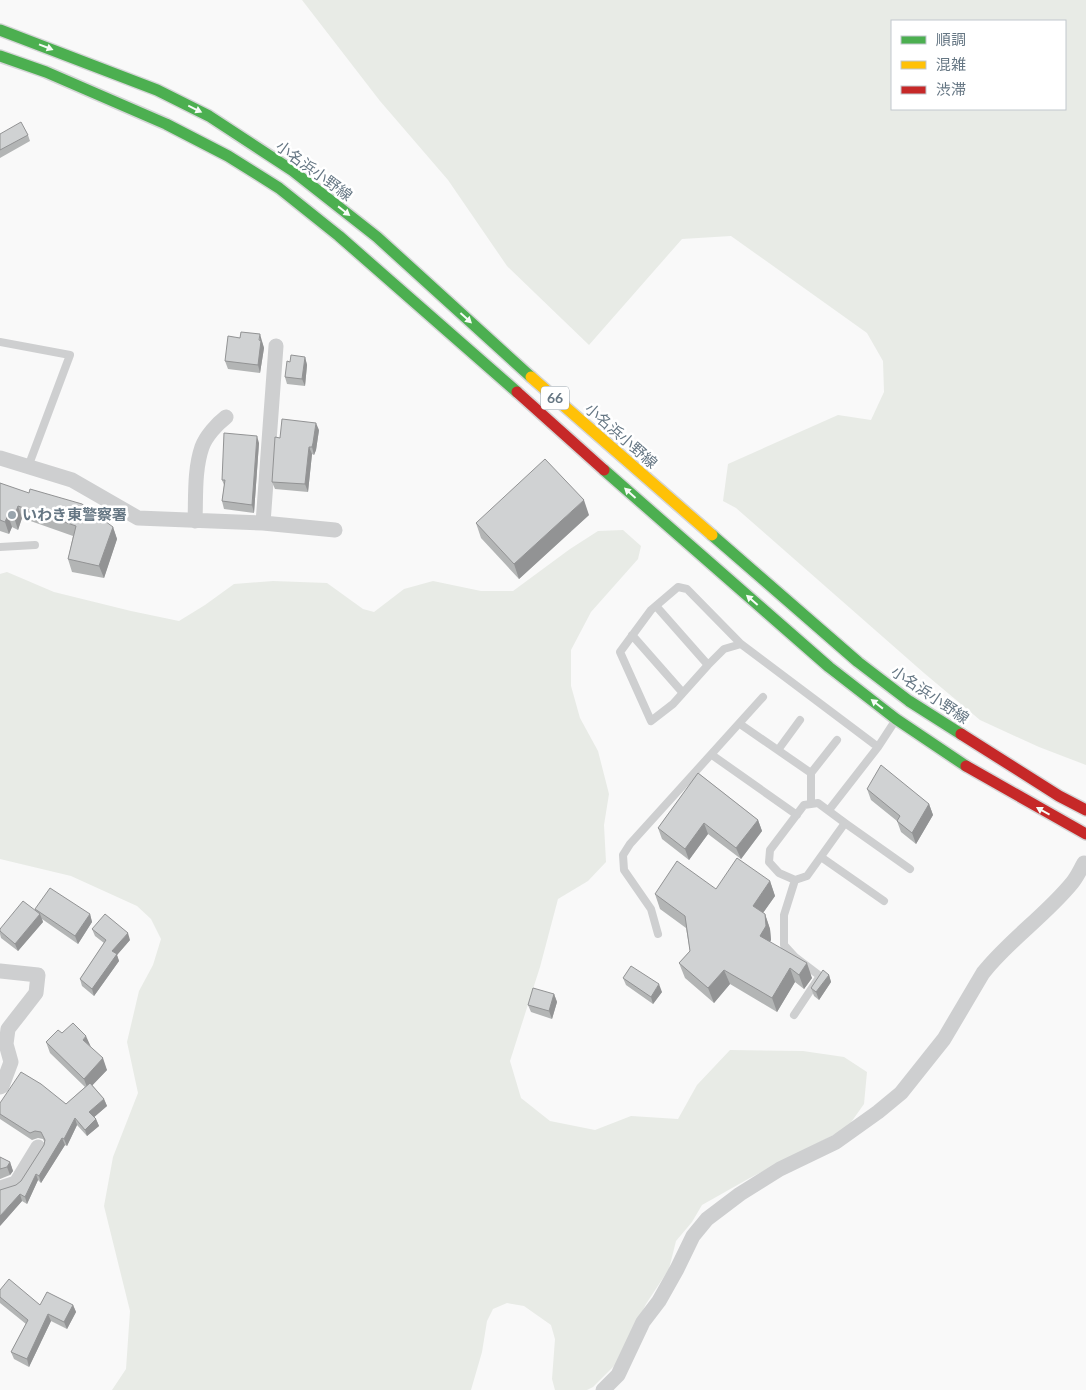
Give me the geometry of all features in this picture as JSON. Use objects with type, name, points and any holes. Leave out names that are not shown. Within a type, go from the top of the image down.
[{"type":"main road","name":"小名浜小野線","points":[[0,30],[157,90],[209,116],[293,171],[378,237],[519,366],[858,662],[903,710],[968,767],[1086,834]]},
{"type":"main road","name":"小名浜小野線","points":[[0,56],[46,72],[166,124],[228,156],[279,188],[339,236],[472,351],[829,667],[903,710],[1086,810]]},
{"type":"street","points":[[263,523],[276,346]]},
{"type":"street","points":[[195,521],[197,473],[202,446],[218,424],[226,417]]},
{"type":"street","points":[[0,458],[72,480],[138,518],[263,523],[335,530]]},
{"type":"street","points":[[603,1390],[618,1375],[643,1322],[659,1301],[693,1236],[707,1220],[740,1194],[780,1168],[836,1142],[901,1093],[944,1039],[992,961],[1022,934],[1073,882],[1084,863]]},
{"type":"street","points":[[0,971],[38,975],[36,993],[8,1029],[6,1044],[11,1062],[0,1087]]},
{"type":"street","points":[[0,1188],[16,1183],[38,1147]]},
{"type":"lane","points":[[0,342],[70,355],[28,467]]},
{"type":"lane","points":[[0,547],[35,545]]},
{"type":"lane","points":[[741,644],[724,649],[673,704],[651,721],[620,652],[651,610],[678,587],[687,590],[741,644],[878,747]]},
{"type":"lane","points":[[656,606],[708,665]]},
{"type":"lane","points":[[632,635],[683,693]]},
{"type":"lane","points":[[658,934],[651,910],[624,870],[623,855],[630,844],[712,756],[763,697]]},
{"type":"lane","points":[[829,810],[878,747],[903,710]]},
{"type":"lane","points":[[778,750],[800,720]]},
{"type":"lane","points":[[740,724],[812,773]]},
{"type":"lane","points":[[811,804],[812,773],[837,740]]},
{"type":"lane","points":[[712,756],[796,815]]},
{"type":"lane","points":[[845,823],[808,876],[795,880],[780,873],[769,862],[770,850],[804,805],[818,803],[910,869]]},
{"type":"lane","points":[[821,857],[884,901]]},
{"type":"lane","points":[[794,1015],[820,976],[795,957],[784,945],[784,915],[795,880]]},
{"type":"shaded area","points":[[302,0],[1086,0],[1086,765],[1039,747],[980,720],[736,508],[723,501],[728,464],[838,415],[871,420],[884,392],[883,361],[867,333],[731,236],[682,239],[589,345],[507,266],[448,180],[380,101]]},
{"type":"shaded area","points":[[623,530],[641,546],[638,559],[591,612],[571,650],[571,686],[580,718],[598,751],[609,794],[604,825],[606,862],[588,881],[558,899],[540,967],[510,1061],[521,1098],[550,1121],[595,1130],[631,1116],[678,1119],[697,1085],[730,1050],[803,1051],[844,1057],[867,1072],[864,1104],[847,1128],[702,1205],[692,1222],[676,1241],[669,1269],[646,1304],[617,1363],[593,1387],[587,1390],[555,1390],[552,1379],[555,1339],[551,1325],[524,1306],[507,1303],[493,1309],[487,1321],[482,1352],[471,1390],[112,1390],[126,1369],[130,1311],[104,1206],[113,1157],[138,1093],[127,1042],[139,991],[153,965],[161,939],[151,919],[137,906],[71,876],[0,859],[0,574],[7,572],[54,592],[179,621],[234,584],[273,581],[327,583],[363,609],[374,612],[404,589],[433,581],[481,591],[513,591],[598,531]]},
{"type":"building","points":[[21,122],[28,135],[0,150],[0,134]]},
{"type":"building","points":[[241,332],[260,334],[258,365],[225,361],[228,336],[240,338]]},
{"type":"building","points":[[291,355],[305,357],[302,379],[285,377],[287,361],[290,362]]},
{"type":"building","points":[[282,419],[316,423],[312,447],[309,447],[305,484],[272,482],[275,437],[280,438]]},
{"type":"building","points":[[224,433],[257,436],[252,505],[222,501],[225,480],[222,480]]},
{"type":"building","points":[[545,459],[584,500],[514,564],[476,523]]},
{"type":"building","points":[[0,483],[29,493],[30,489],[82,504],[113,527],[99,566],[68,559],[76,526],[18,506],[14,517],[8,515],[5,522],[0,520]]},
{"type":"building","points":[[881,765],[929,804],[912,833],[897,821],[900,816],[867,789]]},
{"type":"building","points":[[698,773],[758,820],[736,848],[704,823],[685,849],[658,828]]},
{"type":"building","points":[[737,858],[770,881],[753,906],[765,914],[766,926],[760,936],[807,963],[799,975],[790,968],[772,998],[724,970],[708,988],[679,963],[690,951],[685,916],[655,894],[677,861],[716,889]]},
{"type":"building","points":[[50,888],[90,914],[75,936],[35,909]]},
{"type":"building","points":[[23,901],[40,914],[15,944],[0,929]]},
{"type":"building","points":[[105,914],[128,933],[112,951],[117,954],[92,989],[80,979],[106,940],[92,929]]},
{"type":"building","points":[[631,966],[659,984],[651,997],[623,978]]},
{"type":"building","points":[[823,970],[829,975],[816,992],[811,988]]},
{"type":"building","points":[[533,988],[554,994],[549,1011],[528,1005]]},
{"type":"building","points":[[73,1023],[86,1036],[83,1040],[103,1058],[84,1079],[46,1042],[58,1030],[62,1033]]},
{"type":"building","points":[[21,1072],[41,1084],[66,1104],[90,1083],[104,1099],[89,1112],[96,1119],[85,1130],[75,1118],[64,1139],[62,1138],[39,1176],[36,1174],[25,1197],[20,1194],[0,1216],[0,1190],[16,1185],[21,1181],[44,1145],[45,1140],[41,1132],[35,1131],[30,1133],[0,1114],[0,1103]]},
{"type":"building","points":[[0,1157],[10,1162],[7,1167],[0,1169]]},
{"type":"building","points":[[9,1279],[40,1305],[47,1292],[73,1305],[64,1322],[48,1314],[27,1359],[11,1352],[28,1320],[0,1297],[0,1290]]},
{"type":"traffic: fast","points":[[0,30],[157,90],[209,116],[293,171],[377,237],[531,377]]},
{"type":"traffic: fast","points":[[0,56],[46,72],[166,124],[228,156],[279,188],[339,236],[517,392]]},
{"type":"traffic: fast","points":[[604,470],[829,667],[896,719],[966,766]]},
{"type":"traffic: fast","points":[[712,535],[858,662],[909,701],[961,734]]},
{"type":"traffic: slow","points":[[531,377],[712,535]]},
{"type":"traffic: jam","points":[[517,392],[604,470]]},
{"type":"traffic: jam","points":[[961,734],[1059,796],[1086,810]]},
{"type":"traffic: jam","points":[[966,766],[1086,834]]},
{"type":"place","name":"いわき東警察署","points":[[12,515]]}]
